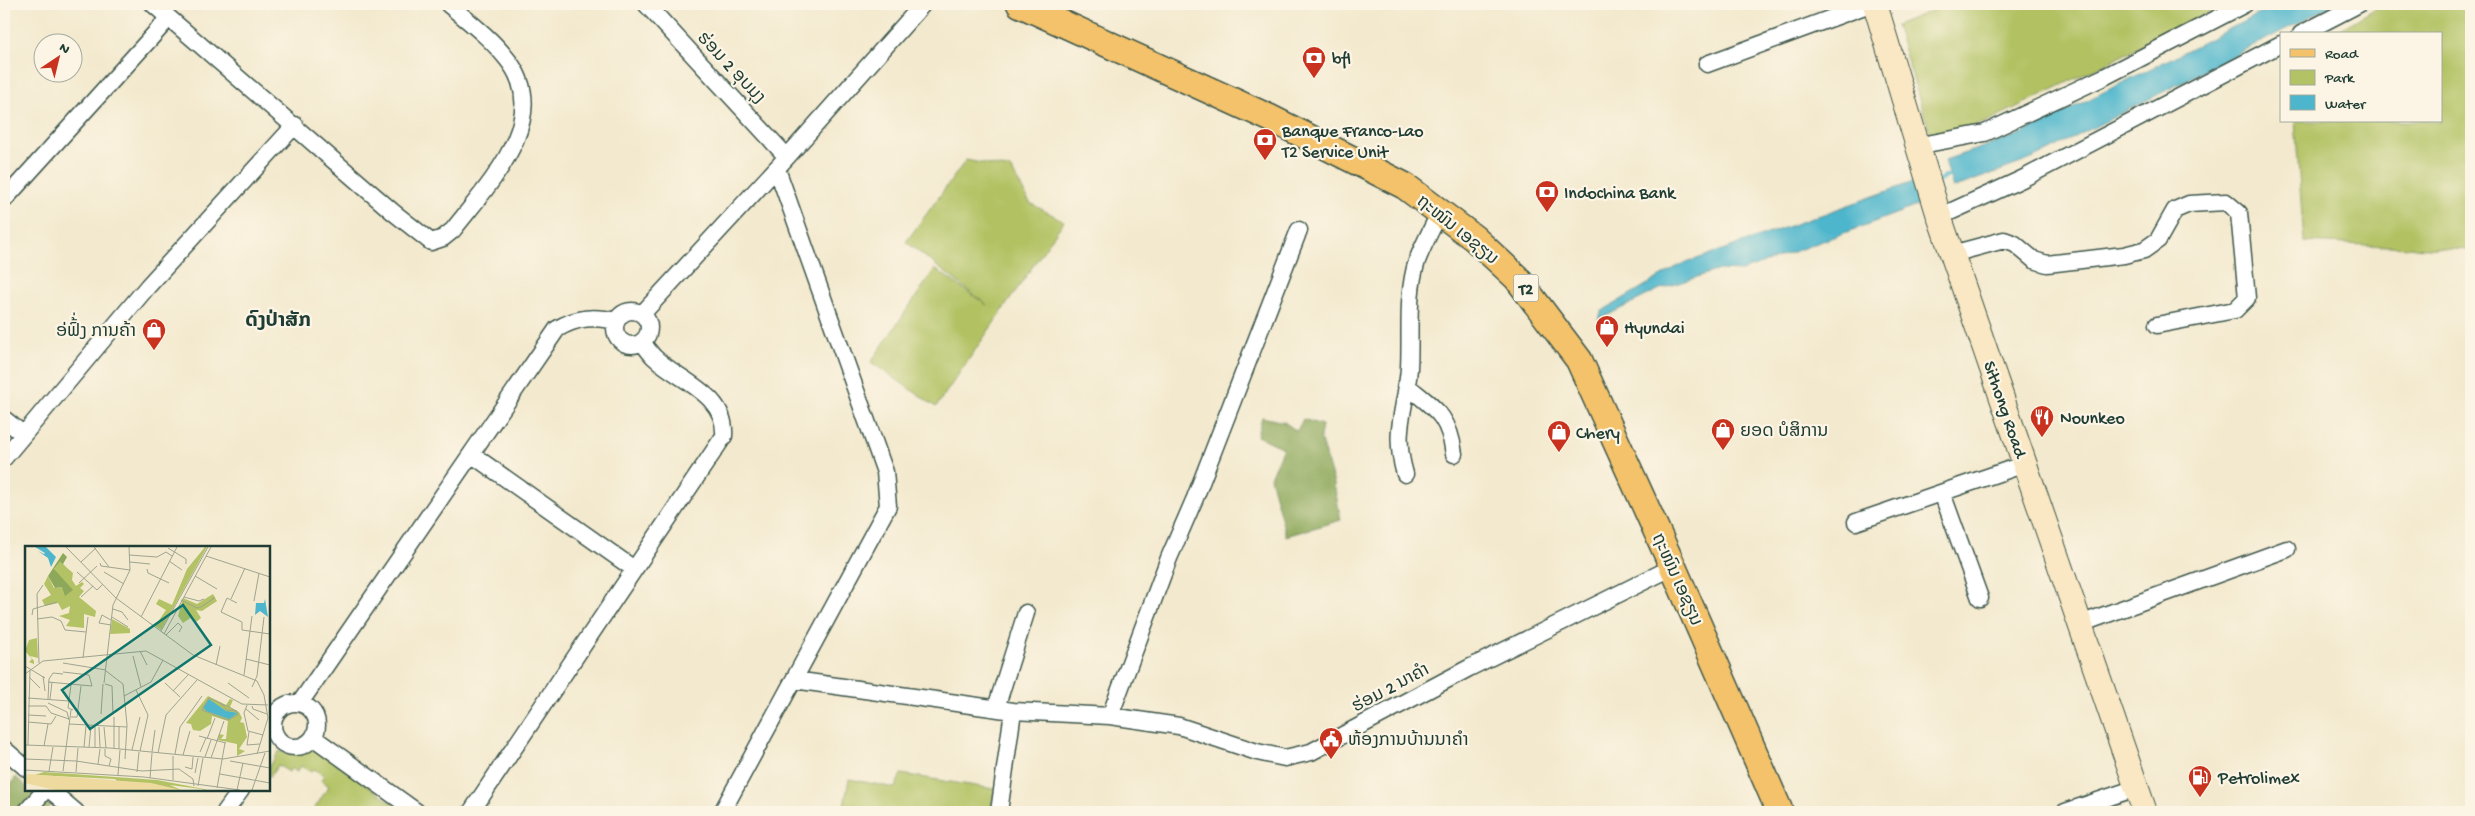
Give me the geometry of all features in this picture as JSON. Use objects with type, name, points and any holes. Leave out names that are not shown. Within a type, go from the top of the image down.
[{"type":"main road","name":"ຖະໜົນ ເອຊຽນ","points":[[1020,4],[1270,118],[1405,186],[1474,238],[1517,278],[1579,360],[1674,567],[1780,812]]},
{"type":"main road","name":"Sithong Road","points":[[1875,4],[1938,215],[2145,812]]},
{"type":"street","points":[[153,4],[168,19],[295,125],[393,212],[431,242],[443,238],[453,230],[504,162],[522,126],[523,96],[509,60],[448,4]]},
{"type":"street","name":"ຮ່ອມ 2 ອຸບມຸງ","points":[[646,4],[782,163]]},
{"type":"street","points":[[642,314],[782,163],[923,4]]},
{"type":"street","points":[[1707,64],[1870,4]]},
{"type":"street","points":[[1916,146],[1985,133],[2104,77],[2245,4]]},
{"type":"street","points":[[2305,32],[2359,4]]},
{"type":"street","points":[[4,200],[168,19]]},
{"type":"street","points":[[1938,215],[2022,179],[2280,45]]},
{"type":"street","points":[[4,458],[148,286],[295,125]]},
{"type":"street","points":[[722,812],[888,506],[885,472],[782,163]]},
{"type":"street","points":[[1952,254],[2004,240],[2016,244],[2034,260],[2047,264],[2124,255],[2144,250],[2158,240],[2175,210],[2189,204],[2226,202],[2239,213],[2247,298],[2235,310],[2157,325]]},
{"type":"street","points":[[1405,474],[1400,458],[1398,436],[1409,369],[1414,276],[1417,261],[1440,212]]},
{"type":"street","points":[[1110,716],[1169,558],[1195,498],[1300,230]]},
{"type":"street","points":[[630,312],[642,314],[648,322],[649,328],[646,338],[642,342],[632,345],[622,342],[616,332],[617,321],[620,316],[630,312]]},
{"type":"street","points":[[300,703],[557,330],[571,322],[592,317],[617,321]]},
{"type":"street","points":[[471,812],[724,436],[725,429],[722,415],[712,400],[654,357],[642,342]]},
{"type":"street","points":[[1406,385],[1436,409],[1446,421],[1452,435],[1454,454]]},
{"type":"street","points":[[4,419],[23,434]]},
{"type":"street","points":[[471,454],[634,569]]},
{"type":"street","points":[[1856,522],[2025,464]]},
{"type":"street","points":[[1942,493],[1980,598]]},
{"type":"street","points":[[2080,624],[2287,550]]},
{"type":"street","name":"ຮ່ອມ 2 ນາຄຳ","points":[[794,680],[1013,711],[1110,716],[1179,726],[1257,752],[1285,758],[1311,752],[1469,668],[1674,567]]},
{"type":"street","points":[[996,708],[1026,613]]},
{"type":"street","points":[[300,703],[307,706],[316,717],[317,731],[314,738],[302,746],[274,745],[275,716],[285,705],[300,703]]},
{"type":"street","points":[[1000,812],[1013,711]]},
{"type":"street","points":[[314,738],[417,812]]},
{"type":"street","points":[[4,749],[25,767]]},
{"type":"street","points":[[2065,812],[2136,788]]},
{"type":"street","points":[[26,812],[44,791]]},
{"type":"street","points":[[51,791],[76,812]]},
{"type":"street","points":[[225,812],[239,791]]},
{"type":"green space","points":[[1949,4],[2228,4],[1984,123],[1932,139],[1896,25]]},
{"type":"green space","points":[[2383,4],[2471,4],[2471,250],[2304,242],[2295,122],[2442,122],[2442,32],[2335,32]]},
{"type":"green space","points":[[966,160],[1011,169],[1030,203],[1064,221],[936,407],[871,362],[935,269],[987,305],[906,242]]},
{"type":"green space","points":[[1262,417],[1284,422],[1297,431],[1303,419],[1322,425],[1320,437],[1334,484],[1341,520],[1286,536],[1270,477],[1283,448],[1257,436]]},
{"type":"green space","points":[[314,748],[405,812],[313,811],[329,786],[321,780],[324,775],[314,769],[311,772],[301,766],[297,772],[291,768],[289,772],[278,765],[270,777],[270,765],[279,751],[293,754]]},
{"type":"green space","points":[[901,774],[994,789],[991,812],[843,812],[849,779],[895,788]]},
{"type":"green space","points":[[16,777],[25,785],[25,791],[32,791],[51,806],[45,812],[4,812],[4,794]]},
{"type":"water","points":[[2279,4],[2335,4],[2032,159],[1953,188],[1945,160],[2018,135]]},
{"type":"water","points":[[1916,181],[1922,204],[1742,271],[1719,270],[1660,289],[1598,320],[1602,311],[1680,265]]},
{"type":"waterway","points":[[1936,181],[1955,173]]},
{"type":"place","name":"bfl","points":[[1314,79]]},
{"type":"place","name":"Banque Franco-Lao T2 Service Unit","points":[[1265,161]]},
{"type":"place","name":"Indochina Bank","points":[[1547,213]]},
{"type":"place","name":"Hyundai","points":[[1607,348]]},
{"type":"place","name":"ອ່ຟົ້່ງ ການຄ້າ","points":[[154,351]]},
{"type":"place","name":"Nounkeo","points":[[2042,438]]},
{"type":"place","name":"ຍອດ ບໍສິການ","points":[[1723,451]]},
{"type":"place","name":"Chery","points":[[1559,453]]},
{"type":"place","name":"ຫ້ອງການບ້ານນາຄໍາ","points":[[1331,760]]},
{"type":"place","name":"Petrolimex","points":[[2200,798]]},
{"type":"district","name":"ດົງປ່າສັກ","points":[[278,319]]}]
